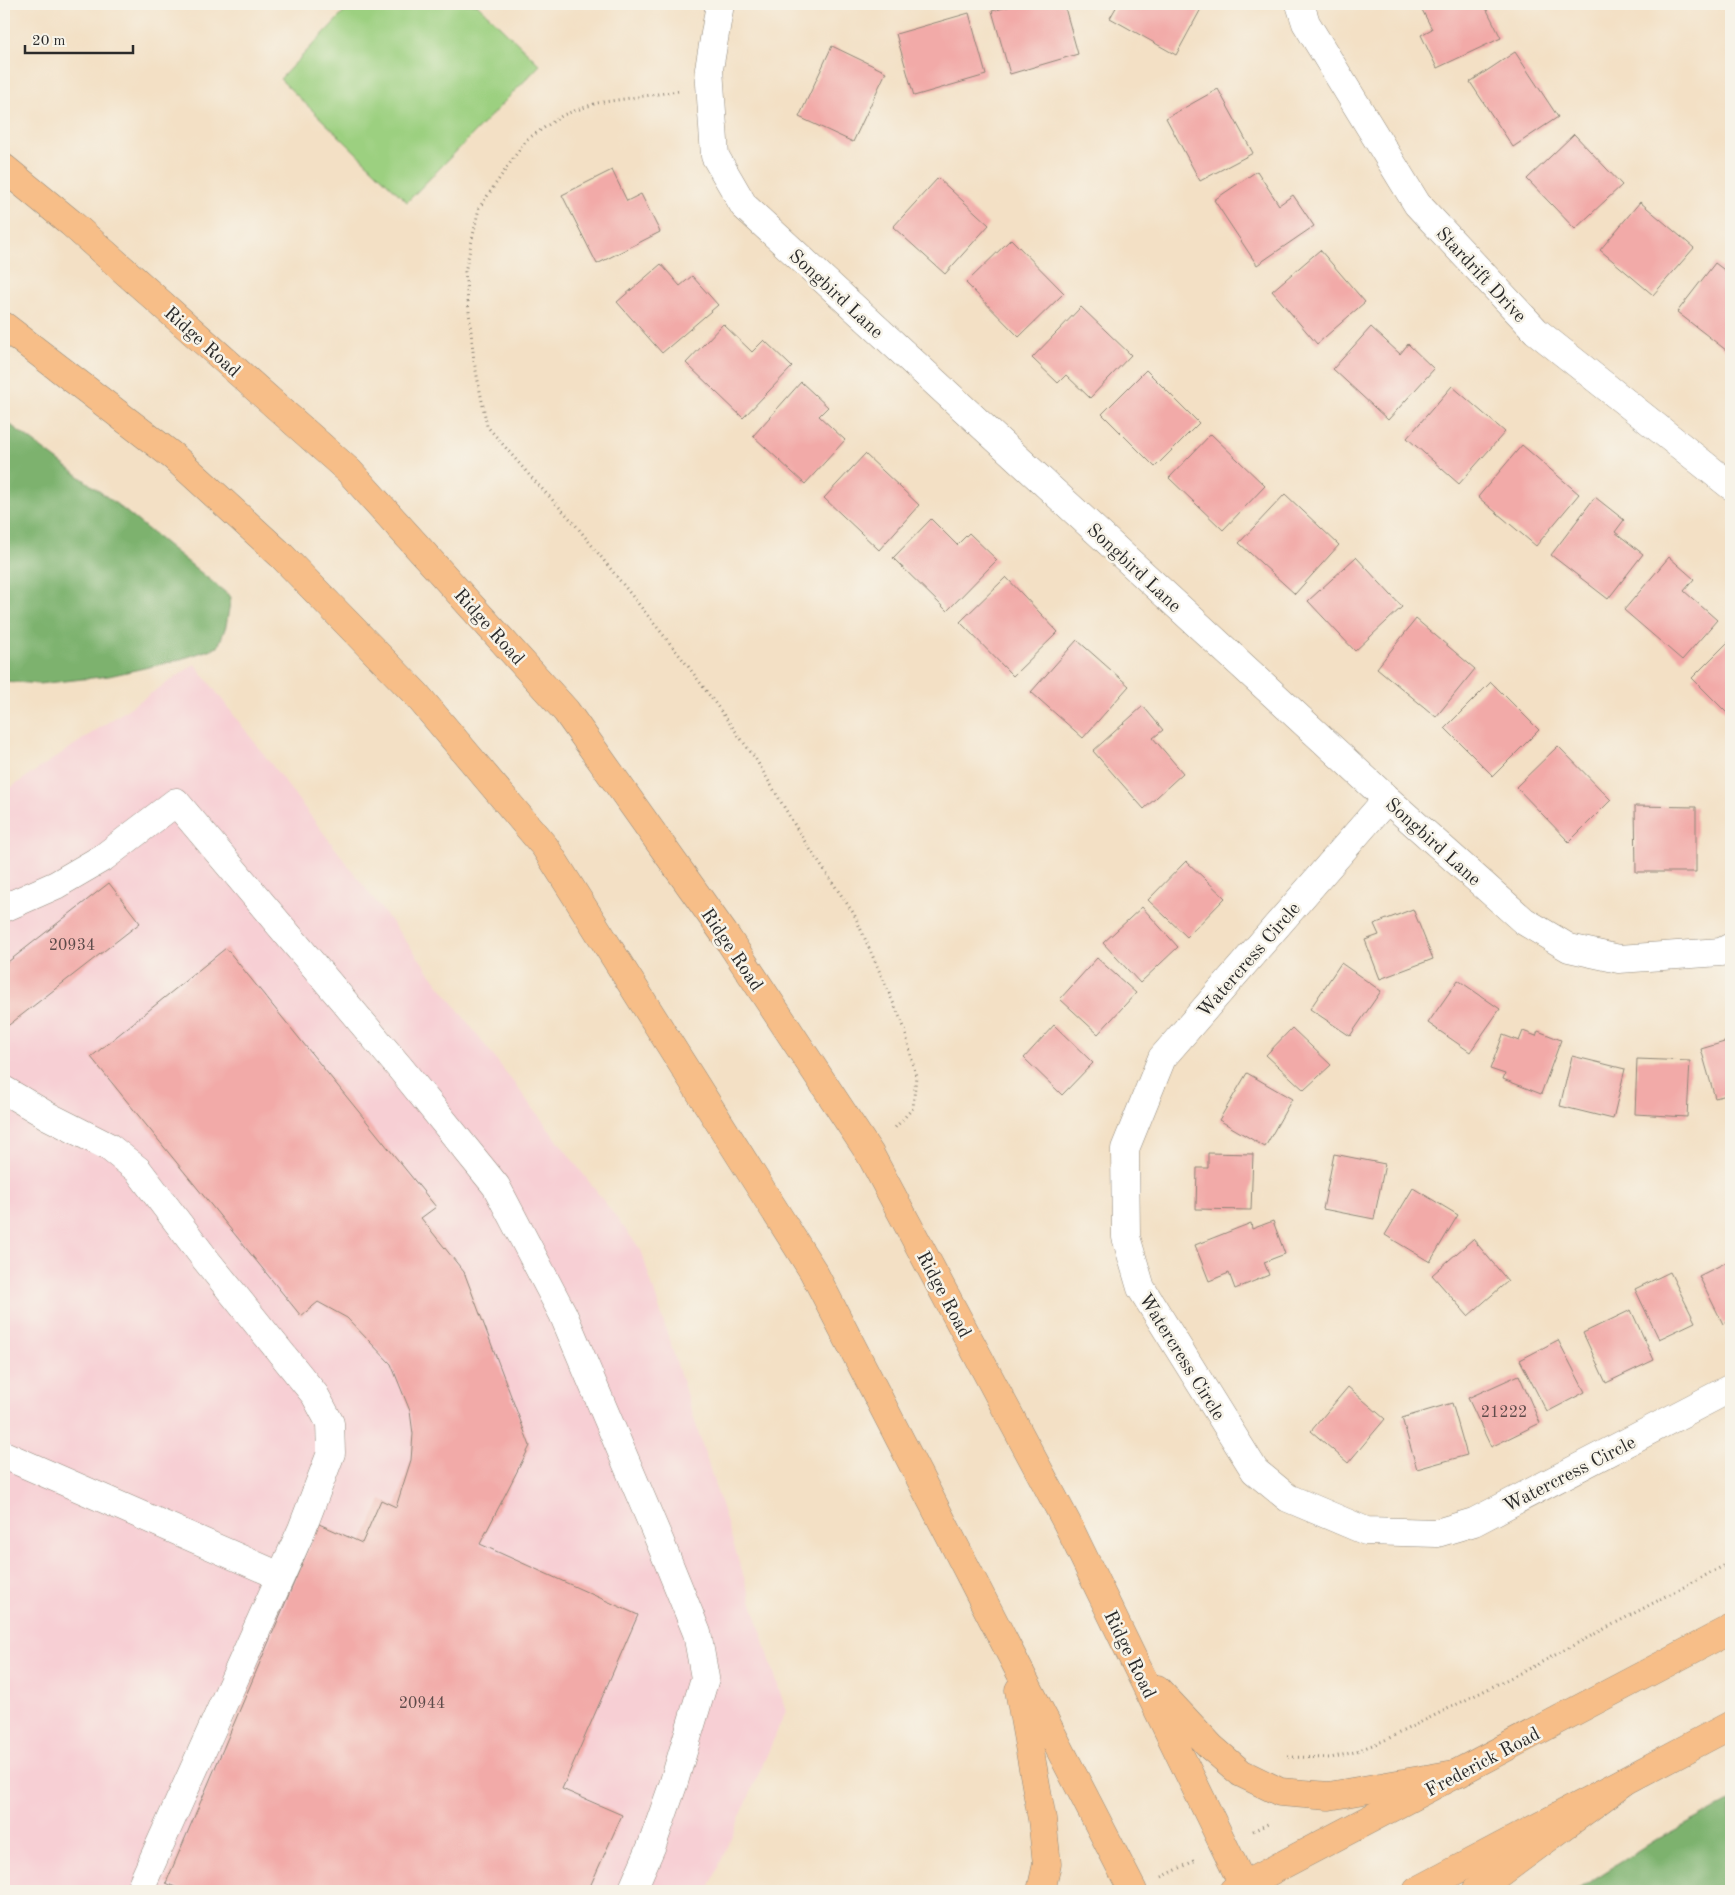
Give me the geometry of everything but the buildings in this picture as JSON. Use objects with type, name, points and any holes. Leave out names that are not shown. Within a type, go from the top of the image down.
[{"type":"main road","name":"Ridge Road","points":[[4,168],[71,223],[350,471],[566,711],[728,939],[870,1154],[1067,1523],[1138,1669],[1241,1890]]},
{"type":"main road","points":[[4,326],[174,457],[281,554],[416,694],[545,848],[813,1271],[1133,1891]]},
{"type":"main road","name":"Frederick Road","points":[[1241,1890],[1731,1630]]},
{"type":"main road","points":[[1015,1664],[1042,1819],[1047,1864],[1041,1891]]},
{"type":"main road","points":[[1138,1669],[1211,1747],[1226,1760],[1241,1772],[1280,1792],[1328,1796],[1460,1773]]},
{"type":"main road","points":[[1418,1891],[1731,1725]]},
{"type":"main road","points":[[1476,1891],[1624,1782]]},
{"type":"street","name":"Songbird Lane","points":[[720,4],[709,70],[715,156],[744,206],[1387,799],[1524,921],[1569,948],[1619,960],[1721,952],[1731,947]]},
{"type":"street","name":"Stardrift Drive","points":[[1300,4],[1306,23],[1417,204],[1536,331],[1731,486]]},
{"type":"street","name":"Watercress Circle","points":[[1387,799],[1162,1058],[1125,1149],[1126,1237],[1141,1288],[1255,1471],[1288,1498],[1366,1531],[1437,1533],[1474,1522],[1731,1388]]},
{"type":"street","points":[[4,908],[56,885],[104,857],[176,802],[395,1062],[496,1186],[564,1314],[697,1633],[705,1678],[652,1845],[632,1891]]},
{"type":"street","points":[[4,1090],[48,1116],[109,1146],[138,1170],[206,1260],[315,1396],[330,1423],[331,1453],[302,1528],[139,1891]]},
{"type":"street","points":[[4,1455],[189,1538],[280,1576]]},
{"type":"path","points":[[710,86],[597,103],[562,115],[526,140],[479,208],[465,272],[474,361],[487,426],[574,523],[688,666],[755,758],[804,839],[854,914],[904,1027],[916,1076],[913,1108],[870,1154]]},
{"type":"path","points":[[1288,1757],[1331,1758],[1383,1741],[1538,1664],[1731,1562]]},
{"type":"path","points":[[1255,1830],[1276,1820]]},
{"type":"path","points":[[1176,1870],[1201,1858]]},
{"type":"shaded area","points":[[195,664],[641,1250],[786,1711],[708,1891],[4,1891],[4,792]]},
{"type":"green space","points":[[352,4],[477,4],[540,65],[407,202],[280,79]]},
{"type":"green space","points":[[4,420],[119,506],[231,597],[226,626],[218,647],[175,661],[109,676],[39,684],[4,681]]},
{"type":"green space","points":[[1731,1800],[1731,1891],[1575,1891],[1656,1840]]}]
